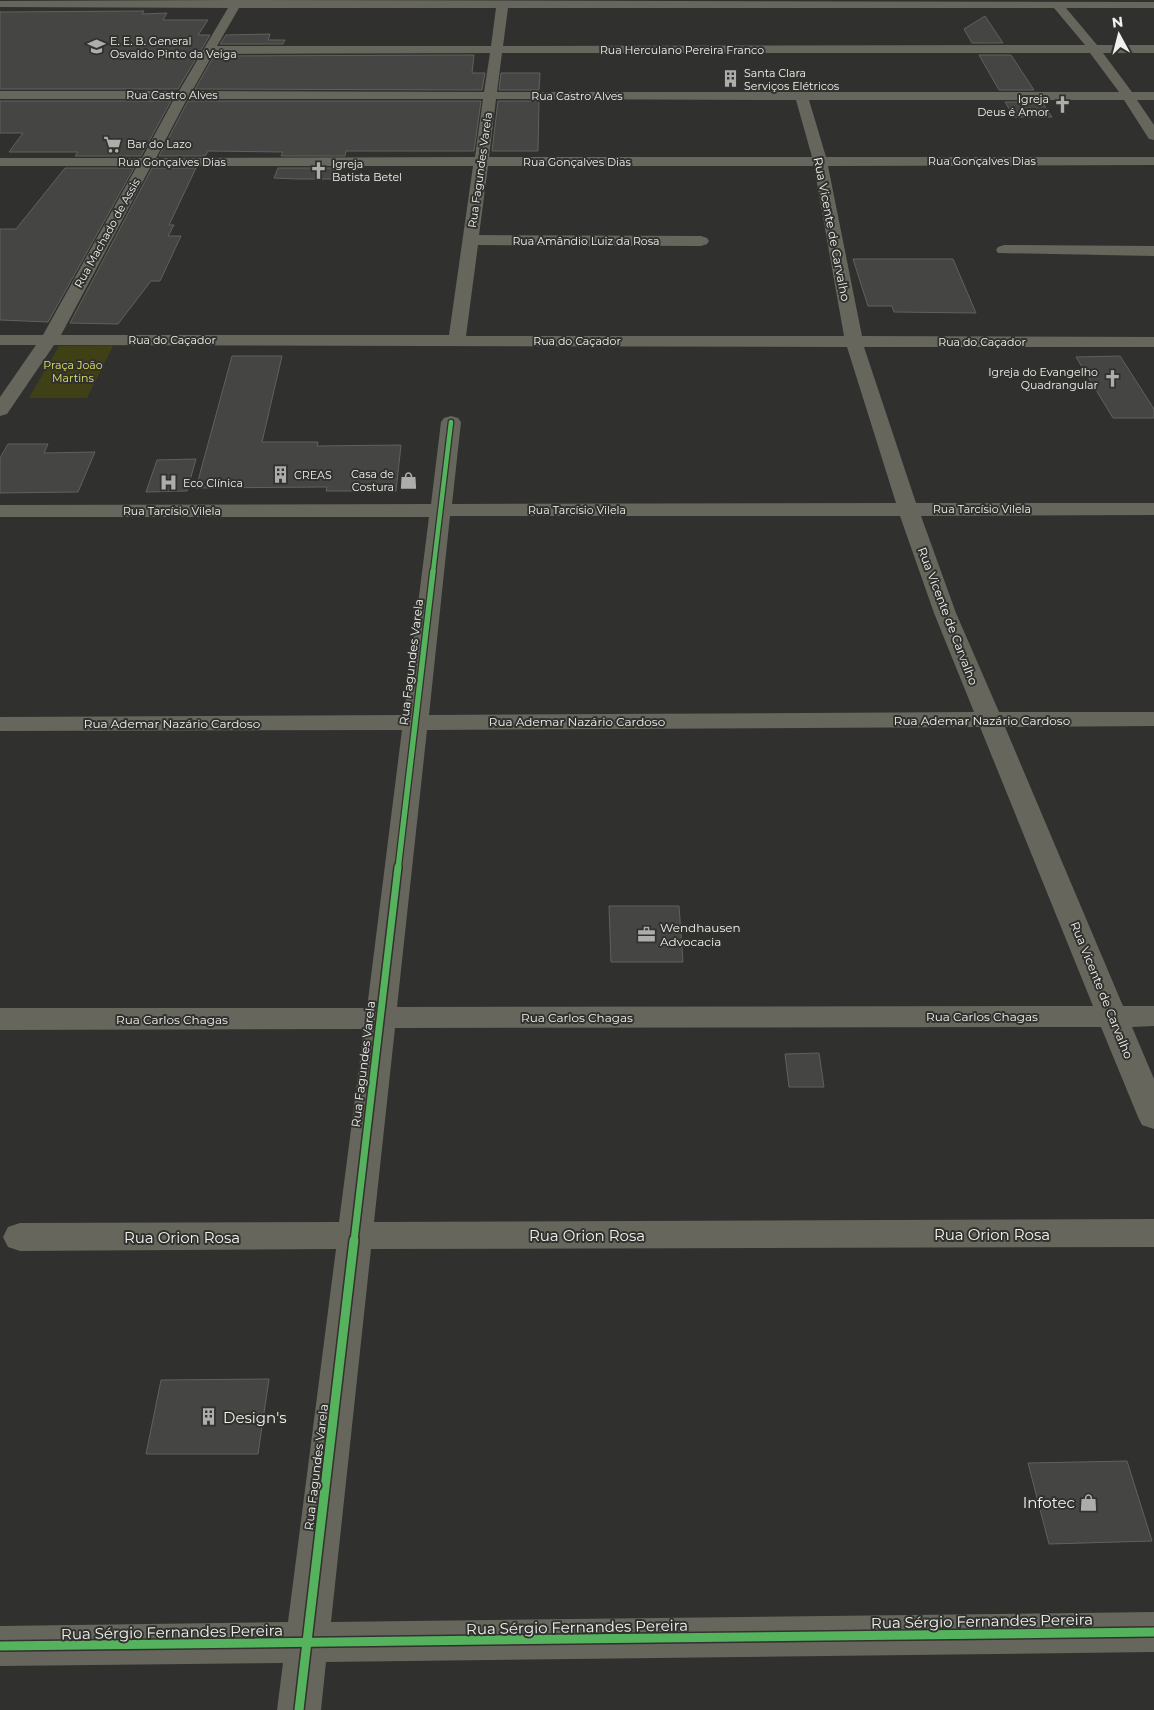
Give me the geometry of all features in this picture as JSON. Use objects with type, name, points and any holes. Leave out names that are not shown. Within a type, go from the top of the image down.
[{"type":"street","name":"Rua Machado de Assis","points":[[0,410],[49,340],[183,95],[211,50],[237,2]]},
{"type":"street","points":[[0,4],[503,2],[778,6],[1055,2],[1154,5]]},
{"type":"street","name":"Rua Fagundes Varela","points":[[457,341],[503,2]]},
{"type":"street","points":[[1055,2],[1095,49],[1130,96],[1154,136]]},
{"type":"street","name":"Rua Herculano Pereira Franco","points":[[211,50],[496,50],[792,45],[1154,49]]},
{"type":"street","name":"Rua Castro Alves","points":[[0,95],[1154,96]]},
{"type":"street","name":"Rua Vicente de Carvalho","points":[[802,96],[820,162],[854,342],[908,509],[945,613],[1154,1117]]},
{"type":"street","name":"Rua Gonçalves Dias","points":[[0,162],[1154,161]]},
{"type":"street","name":"Rua Amândio Luiz da Rosa","points":[[470,240],[701,241]]},
{"type":"street","points":[[1004,250],[1154,250]]},
{"type":"street","name":"Rua do Caçador","points":[[0,340],[1154,342]]},
{"type":"street","name":"Rua Fagundes Varela","points":[[299,1710],[450,422]]},
{"type":"street","name":"Rua Tarcísio Vilela","points":[[0,511],[1154,509]]},
{"type":"street","name":"Rua Ademar Nazário Cardoso","points":[[0,724],[1154,719]]},
{"type":"street","name":"Rua Carlos Chagas","points":[[0,1019],[1154,1016]]},
{"type":"street","name":"Rua Orion Rosa","points":[[20,1237],[1154,1233]]},
{"type":"street","name":"Rua Sérgio Fernandes Pereira","points":[[0,1646],[1154,1632]]},
{"type":"green space","name":"Praça João Martins","points":[[59,346],[113,346],[87,398],[29,398]]},
{"type":"building","name":"E. E. B. General Osvaldo Pinto da Veiga","points":[[144,11],[142,14],[167,13],[163,20],[208,20],[198,35],[210,35],[178,89],[0,89],[0,12]]},
{"type":"building","points":[[985,16],[1003,43],[972,43],[964,29]]},
{"type":"building","points":[[270,34],[268,40],[285,40],[283,44],[220,44],[226,35]]},
{"type":"building","points":[[474,55],[472,73],[485,73],[482,90],[195,89],[214,56]]},
{"type":"building","points":[[979,55],[1011,55],[1034,90],[999,90]]},
{"type":"building","points":[[501,73],[540,73],[539,90],[499,90]]},
{"type":"building","points":[[0,101],[171,101],[141,156],[75,156],[78,152],[9,152],[23,133],[0,133]]},
{"type":"building","points":[[188,101],[481,101],[474,151],[346,151],[345,156],[281,156],[283,152],[208,151],[206,155],[202,156],[159,156]]},
{"type":"building","points":[[498,101],[539,101],[538,151],[492,151]]},
{"type":"building","points":[[1005,102],[1042,102],[1052,117],[1014,117]]},
{"type":"building","points":[[65,168],[134,168],[48,322],[0,320],[0,229],[16,229]]},
{"type":"building","points":[[152,168],[196,168],[169,225],[174,225],[168,236],[181,236],[160,281],[151,281],[118,324],[70,323]]},
{"type":"building","points":[[278,168],[341,168],[338,179],[297,179],[274,178]]},
{"type":"building","points":[[853,259],[953,259],[976,313],[894,312],[892,306],[868,306]]},
{"type":"building","points":[[232,356],[282,356],[262,442],[318,442],[317,446],[401,445],[396,491],[326,491],[327,487],[196,488]]},
{"type":"building","name":"Igreja do Evangelho Quadrangular","points":[[1120,356],[1154,409],[1154,418],[1113,418],[1076,357]]},
{"type":"building","points":[[8,444],[48,444],[44,453],[95,452],[78,492],[0,493],[0,458]]},
{"type":"building","name":"Eco Clínica","points":[[196,459],[187,491],[146,492],[157,460]]},
{"type":"building","name":"Wendhausen Advocacia","points":[[609,906],[679,906],[683,962],[611,962]]},
{"type":"building","points":[[819,1053],[824,1087],[789,1087],[785,1054]]},
{"type":"building","name":"Design's","points":[[269,1379],[258,1454],[146,1454],[161,1380]]},
{"type":"building","name":"Infotec","points":[[1127,1461],[1152,1541],[1049,1544],[1028,1463]]},
{"type":"cycle path","points":[[299,1710],[451,422]]},
{"type":"cycle path","points":[[0,1646],[1154,1632]]},
{"type":"place","name":"E. E. B. General Osvaldo Pinto da Veiga","points":[[96,47]]},
{"type":"place","name":"Santa Clara Serviços Elétricos","points":[[730,79]]},
{"type":"place","name":"Igreja Deus é Amor","points":[[1063,105]]},
{"type":"place","name":"Bar do Lazo","points":[[113,144]]},
{"type":"place","name":"Igreja Batista Betel","points":[[318,170]]},
{"type":"place","name":"Igreja do Evangelho Quadrangular","points":[[1112,378]]},
{"type":"place","name":"CREAS","points":[[280,475]]},
{"type":"place","name":"Casa de Costura","points":[[408,480]]},
{"type":"place","name":"Eco Clínica","points":[[169,483]]},
{"type":"place","name":"Wendhausen Advocacia","points":[[646,934]]},
{"type":"place","name":"Design's","points":[[209,1417]]},
{"type":"place","name":"Infotec","points":[[1089,1502]]}]
